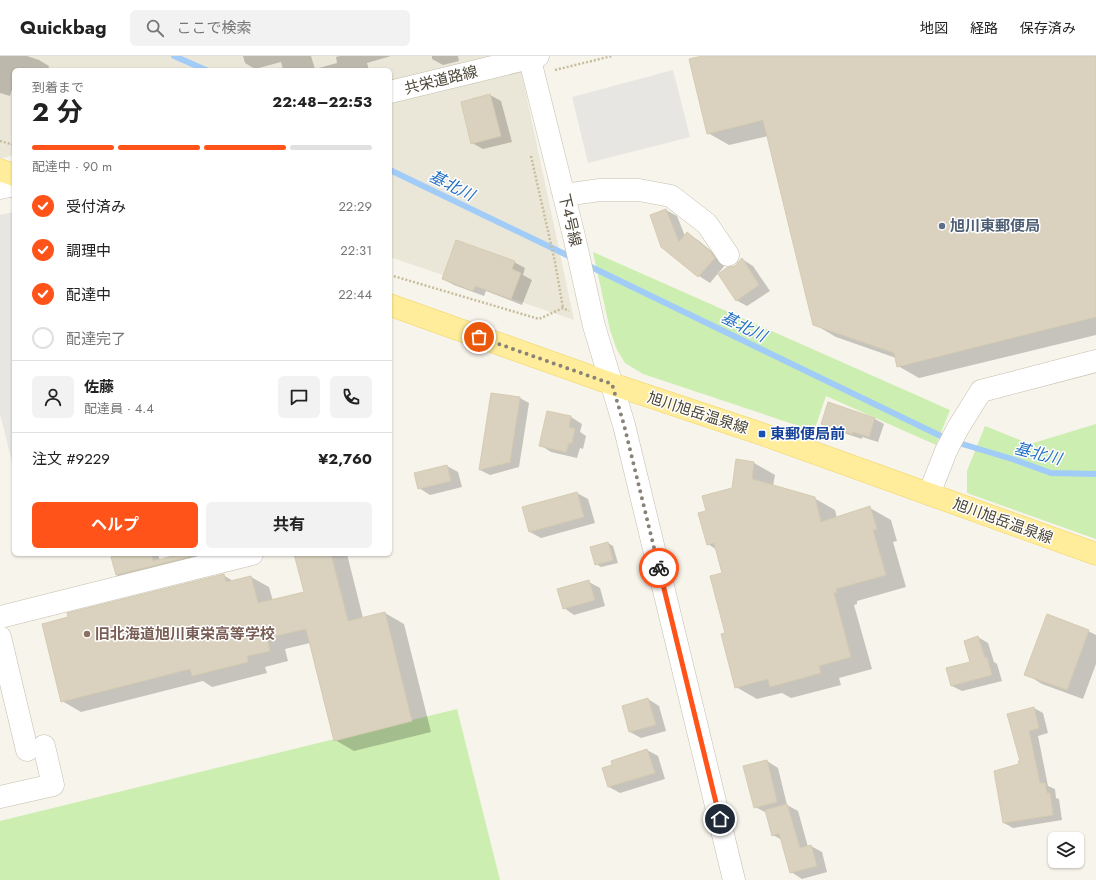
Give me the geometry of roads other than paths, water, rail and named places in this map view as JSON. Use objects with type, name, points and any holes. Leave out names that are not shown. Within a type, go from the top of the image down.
[{"type":"main road","points":[[0,170],[12,174]]},
{"type":"main road","name":"旭川旭岳温泉線","points":[[392,306],[612,384],[762,434],[1096,554]]},
{"type":"street","name":"共栄道路線","points":[[392,92],[532,57]]},
{"type":"street","name":"下4号線","points":[[532,57],[594,326],[624,425],[734,880]]},
{"type":"street","points":[[0,188],[12,185]]},
{"type":"street","points":[[564,195],[600,190],[639,190],[671,196],[707,224],[728,255]]},
{"type":"street","points":[[929,494],[946,451],[958,428],[981,391],[1096,361]]},
{"type":"street","points":[[0,617],[244,556]]},
{"type":"street","points":[[0,637],[36,748],[53,785],[0,797]]},
{"type":"waterway","name":"基北川","points":[[174,56],[201,68]]},
{"type":"waterway","name":"基北川","points":[[392,171],[573,258]]},
{"type":"waterway","name":"基北川","points":[[585,264],[949,440],[1012,459],[1051,473],[1096,474]]},
{"type":"place","name":"旭川東郵便局","points":[[942,226]]},
{"type":"place","name":"東郵便局前","points":[[762,434]]},
{"type":"place","name":"旧北海道旭川東栄高等学校","points":[[87,634]]}]
